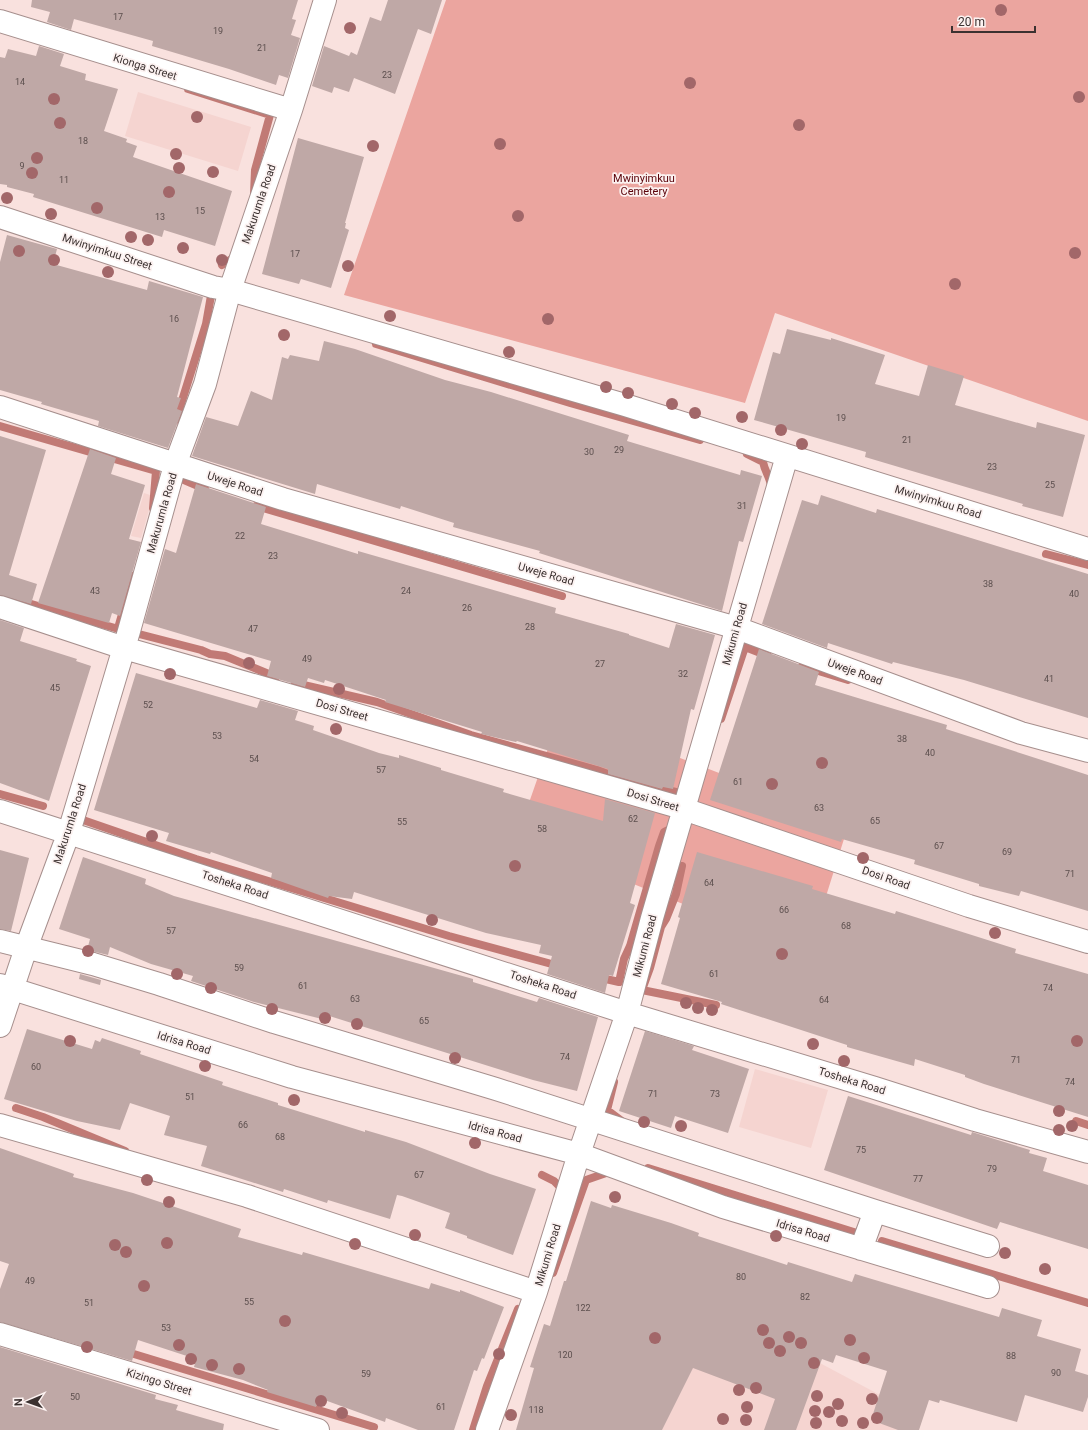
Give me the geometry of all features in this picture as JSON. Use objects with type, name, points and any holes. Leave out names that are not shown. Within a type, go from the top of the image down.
[{"type":"street","name":"Makurumla Road","points":[[0,1026],[6,988],[26,948],[69,832],[124,648],[175,465],[205,384],[222,288],[291,110],[325,0]]},
{"type":"street","name":"Kionga Street","points":[[0,21],[291,110]]},
{"type":"street","name":"Mwinyimkuu Street","points":[[0,217],[222,288],[625,405],[787,456]]},
{"type":"street","name":"Uweje Road","points":[[0,407],[175,465],[372,525],[737,628],[1020,733],[1088,751]]},
{"type":"street","name":"Mwinyimkuu Road","points":[[787,456],[1088,549]]},
{"type":"street","name":"Mikumi Road","points":[[487,1430],[536,1292],[579,1154],[627,1013],[652,918],[685,810],[787,456]]},
{"type":"street","name":"Dosi Street","points":[[0,607],[124,648],[685,810]]},
{"type":"street","name":"Dosi Road","points":[[685,810],[969,906],[1088,942]]},
{"type":"street","name":"Tosheka Road","points":[[0,811],[627,1013],[975,1120],[1088,1152]]},
{"type":"street","points":[[0,941],[115,970],[274,1022],[496,1089],[875,1212],[988,1246]]},
{"type":"street","name":"Idrisa Road","points":[[6,988],[292,1077],[579,1154],[723,1207],[988,1287]]},
{"type":"street","points":[[0,1125],[247,1196],[536,1292]]},
{"type":"street","points":[[861,1249],[875,1212]]},
{"type":"street","name":"Kizingo Street","points":[[0,1334],[318,1430]]},
{"type":"shaded area","points":[[138,92],[251,127],[238,171],[125,136]]},
{"type":"shaded area","points":[[144,493],[153,496],[141,538],[131,536]]},
{"type":"shaded area","points":[[755,1069],[828,1090],[811,1148],[739,1127]]},
{"type":"shaded area","points":[[654,1348],[801,1353],[912,1412],[905,1430],[615,1430]]},
{"type":"green space","name":"Mwinyimkuu Cemetery","points":[[446,0],[1088,0],[1088,421],[775,313],[745,403],[344,295]]},
{"type":"green space","points":[[560,714],[571,716],[849,823],[816,928],[740,927],[517,837]]},
{"type":"building","points":[[32,0],[298,0],[292,19],[296,20],[291,35],[300,38],[288,78],[279,75],[276,85],[152,46],[153,41],[74,19],[71,30],[47,22],[50,12],[31,7]]},
{"type":"building","points":[[388,0],[442,0],[431,34],[418,29],[395,94],[354,78],[349,92],[334,87],[332,93],[312,86],[324,46],[349,56],[351,52],[357,55],[370,17],[381,21]]},
{"type":"building","points":[[39,46],[64,54],[60,66],[86,74],[85,80],[118,89],[104,131],[127,139],[126,142],[137,146],[133,157],[232,191],[215,246],[164,230],[162,237],[33,197],[34,194],[0,184],[0,57],[5,58],[8,49],[36,56]]},
{"type":"building","points":[[298,138],[364,157],[345,223],[345,228],[349,230],[331,288],[301,279],[299,284],[262,274]]},
{"type":"building","points":[[7,235],[57,249],[53,264],[147,290],[149,281],[203,297],[177,397],[181,398],[177,409],[182,411],[168,448],[98,426],[99,421],[0,390],[0,262]]},
{"type":"building","points":[[787,329],[831,340],[831,338],[885,355],[875,384],[919,396],[928,365],[964,376],[955,405],[1036,428],[1037,422],[1085,435],[1063,517],[1022,506],[1023,504],[865,457],[866,452],[754,420],[773,352],[780,354]]},
{"type":"building","points":[[324,341],[355,349],[445,380],[491,392],[629,435],[627,441],[740,475],[741,470],[762,476],[743,542],[739,541],[722,611],[539,553],[540,551],[453,527],[454,523],[401,506],[400,509],[317,484],[315,494],[192,456],[206,417],[238,426],[251,391],[272,400],[282,357],[288,359],[290,355],[319,361]]},
{"type":"building","points":[[0,436],[46,450],[9,575],[37,584],[31,604],[0,595]]},
{"type":"building","points":[[90,449],[116,458],[111,474],[145,485],[129,539],[141,542],[120,616],[112,613],[109,623],[38,603]]},
{"type":"building","points":[[196,484],[266,507],[261,524],[358,554],[358,551],[556,608],[555,613],[629,634],[669,648],[676,624],[715,635],[694,710],[691,709],[673,789],[663,787],[662,789],[608,774],[608,769],[517,741],[481,734],[482,732],[385,702],[386,700],[325,680],[324,683],[308,678],[305,687],[267,676],[271,661],[144,623],[165,549],[176,553]]},
{"type":"building","points":[[821,495],[876,513],[877,509],[1088,574],[1088,718],[964,680],[893,662],[892,664],[828,643],[827,648],[762,624],[802,500],[818,505]]},
{"type":"building","points":[[0,620],[24,628],[20,641],[77,659],[76,661],[91,666],[49,801],[0,783]]},
{"type":"building","points":[[759,649],[819,672],[815,685],[947,725],[946,729],[1088,775],[1088,911],[1021,891],[1019,896],[979,886],[979,884],[914,864],[915,860],[842,839],[841,842],[710,800]]},
{"type":"building","points":[[136,673],[257,708],[260,700],[298,711],[295,720],[314,726],[313,730],[379,753],[399,758],[399,755],[441,768],[441,770],[504,789],[503,792],[603,821],[605,799],[655,813],[630,903],[635,905],[613,976],[609,975],[605,993],[547,974],[552,956],[539,953],[541,945],[486,933],[354,892],[352,899],[329,896],[328,898],[271,878],[272,873],[211,852],[210,854],[166,841],[169,833],[94,810]]},
{"type":"building","points":[[0,850],[29,858],[11,931],[0,929]]},
{"type":"building","points":[[697,852],[813,886],[812,889],[895,914],[896,911],[1016,949],[1015,953],[1088,974],[1088,1117],[984,1084],[965,1077],[965,1075],[915,1059],[914,1066],[847,1047],[847,1045],[721,1004],[722,1002],[661,984],[680,918],[678,917]]},
{"type":"building","points":[[83,857],[146,879],[145,884],[174,896],[473,979],[473,982],[537,1002],[539,998],[598,1017],[577,1091],[533,1080],[323,1014],[322,1019],[254,1002],[191,981],[193,976],[151,964],[110,947],[108,955],[87,950],[90,939],[59,929]]},
{"type":"building","points":[[80,974],[101,980],[100,985],[79,979]]},
{"type":"building","points":[[27,1029],[92,1049],[95,1040],[100,1042],[102,1038],[141,1051],[140,1054],[223,1082],[222,1085],[278,1103],[278,1105],[365,1132],[365,1130],[406,1142],[490,1174],[536,1189],[513,1255],[445,1228],[450,1213],[402,1196],[397,1195],[390,1219],[328,1200],[327,1203],[284,1189],[283,1192],[201,1166],[207,1146],[164,1135],[170,1116],[130,1103],[120,1130],[77,1121],[4,1099]]},
{"type":"building","points":[[645,1031],[694,1046],[692,1050],[749,1069],[728,1133],[675,1116],[671,1128],[619,1111]]},
{"type":"building","points":[[848,1096],[971,1135],[972,1132],[1030,1150],[1029,1153],[1047,1158],[1043,1171],[1088,1185],[1088,1249],[1000,1222],[997,1229],[824,1170]]},
{"type":"building","points":[[0,1148],[74,1174],[73,1177],[133,1193],[241,1229],[238,1237],[302,1255],[303,1252],[429,1289],[431,1283],[460,1292],[460,1290],[504,1307],[484,1359],[482,1358],[477,1371],[474,1370],[454,1430],[418,1430],[386,1418],[385,1422],[319,1398],[316,1407],[267,1392],[268,1390],[243,1380],[194,1367],[196,1359],[138,1340],[132,1361],[0,1322],[0,1289],[9,1264],[0,1261]]},
{"type":"building","points":[[591,1201],[611,1208],[612,1205],[671,1223],[699,1233],[698,1236],[787,1265],[788,1262],[852,1282],[855,1274],[999,1317],[1002,1308],[1042,1320],[1037,1336],[1081,1349],[1075,1371],[1088,1375],[1088,1397],[1083,1412],[1025,1395],[1017,1422],[940,1400],[939,1403],[929,1400],[919,1430],[898,1430],[871,1420],[887,1371],[836,1355],[833,1363],[822,1359],[796,1430],[764,1430],[775,1399],[693,1368],[662,1430],[516,1430],[534,1368],[530,1367],[544,1324],[550,1326]]},
{"type":"building","points":[[0,1347],[156,1395],[155,1399],[178,1405],[176,1410],[224,1424],[223,1430],[0,1430]]},
{"type":"waterway","points":[[188,89],[270,115],[255,170],[254,194]]},
{"type":"waterway","points":[[222,265],[236,256]]},
{"type":"waterway","points":[[176,420],[206,324],[212,290],[208,290]]},
{"type":"waterway","points":[[376,344],[570,403],[700,440]]},
{"type":"waterway","points":[[0,426],[156,471],[153,508]]},
{"type":"waterway","points":[[747,454],[763,462],[771,486]]},
{"type":"waterway","points":[[184,480],[205,489]]},
{"type":"waterway","points":[[256,506],[562,596]]},
{"type":"waterway","points":[[1046,554],[1088,565]]},
{"type":"waterway","points":[[118,628],[133,576]]},
{"type":"waterway","points":[[0,595],[122,630]]},
{"type":"waterway","points":[[135,633],[201,650],[210,654],[225,656],[276,677]]},
{"type":"waterway","points":[[721,719],[745,647],[768,656]]},
{"type":"waterway","points":[[802,666],[848,680]]},
{"type":"waterway","points":[[295,683],[377,702],[471,735],[597,770],[630,782],[676,792]]},
{"type":"waterway","points":[[0,794],[43,806]]},
{"type":"waterway","points":[[80,819],[196,859],[449,936],[559,966]]},
{"type":"waterway","points":[[597,977],[619,982],[624,959],[630,946],[659,846],[664,832],[674,827]]},
{"type":"waterway","points":[[682,866],[676,894],[666,919],[661,927],[650,968],[642,990],[716,1005]]},
{"type":"waterway","points":[[614,1082],[607,1110],[623,1122]]},
{"type":"waterway","points":[[16,1108],[43,1117],[125,1151]]},
{"type":"waterway","points":[[1076,1121],[1088,1125]]},
{"type":"waterway","points":[[648,1168],[857,1233]]},
{"type":"waterway","points":[[553,1273],[586,1180],[609,1172]]},
{"type":"waterway","points":[[542,1175],[554,1181],[561,1188],[559,1193]]},
{"type":"waterway","points":[[882,1241],[1088,1303]]},
{"type":"waterway","points":[[473,1430],[487,1386],[518,1309]]},
{"type":"waterway","points":[[124,1351],[374,1427]]}]
